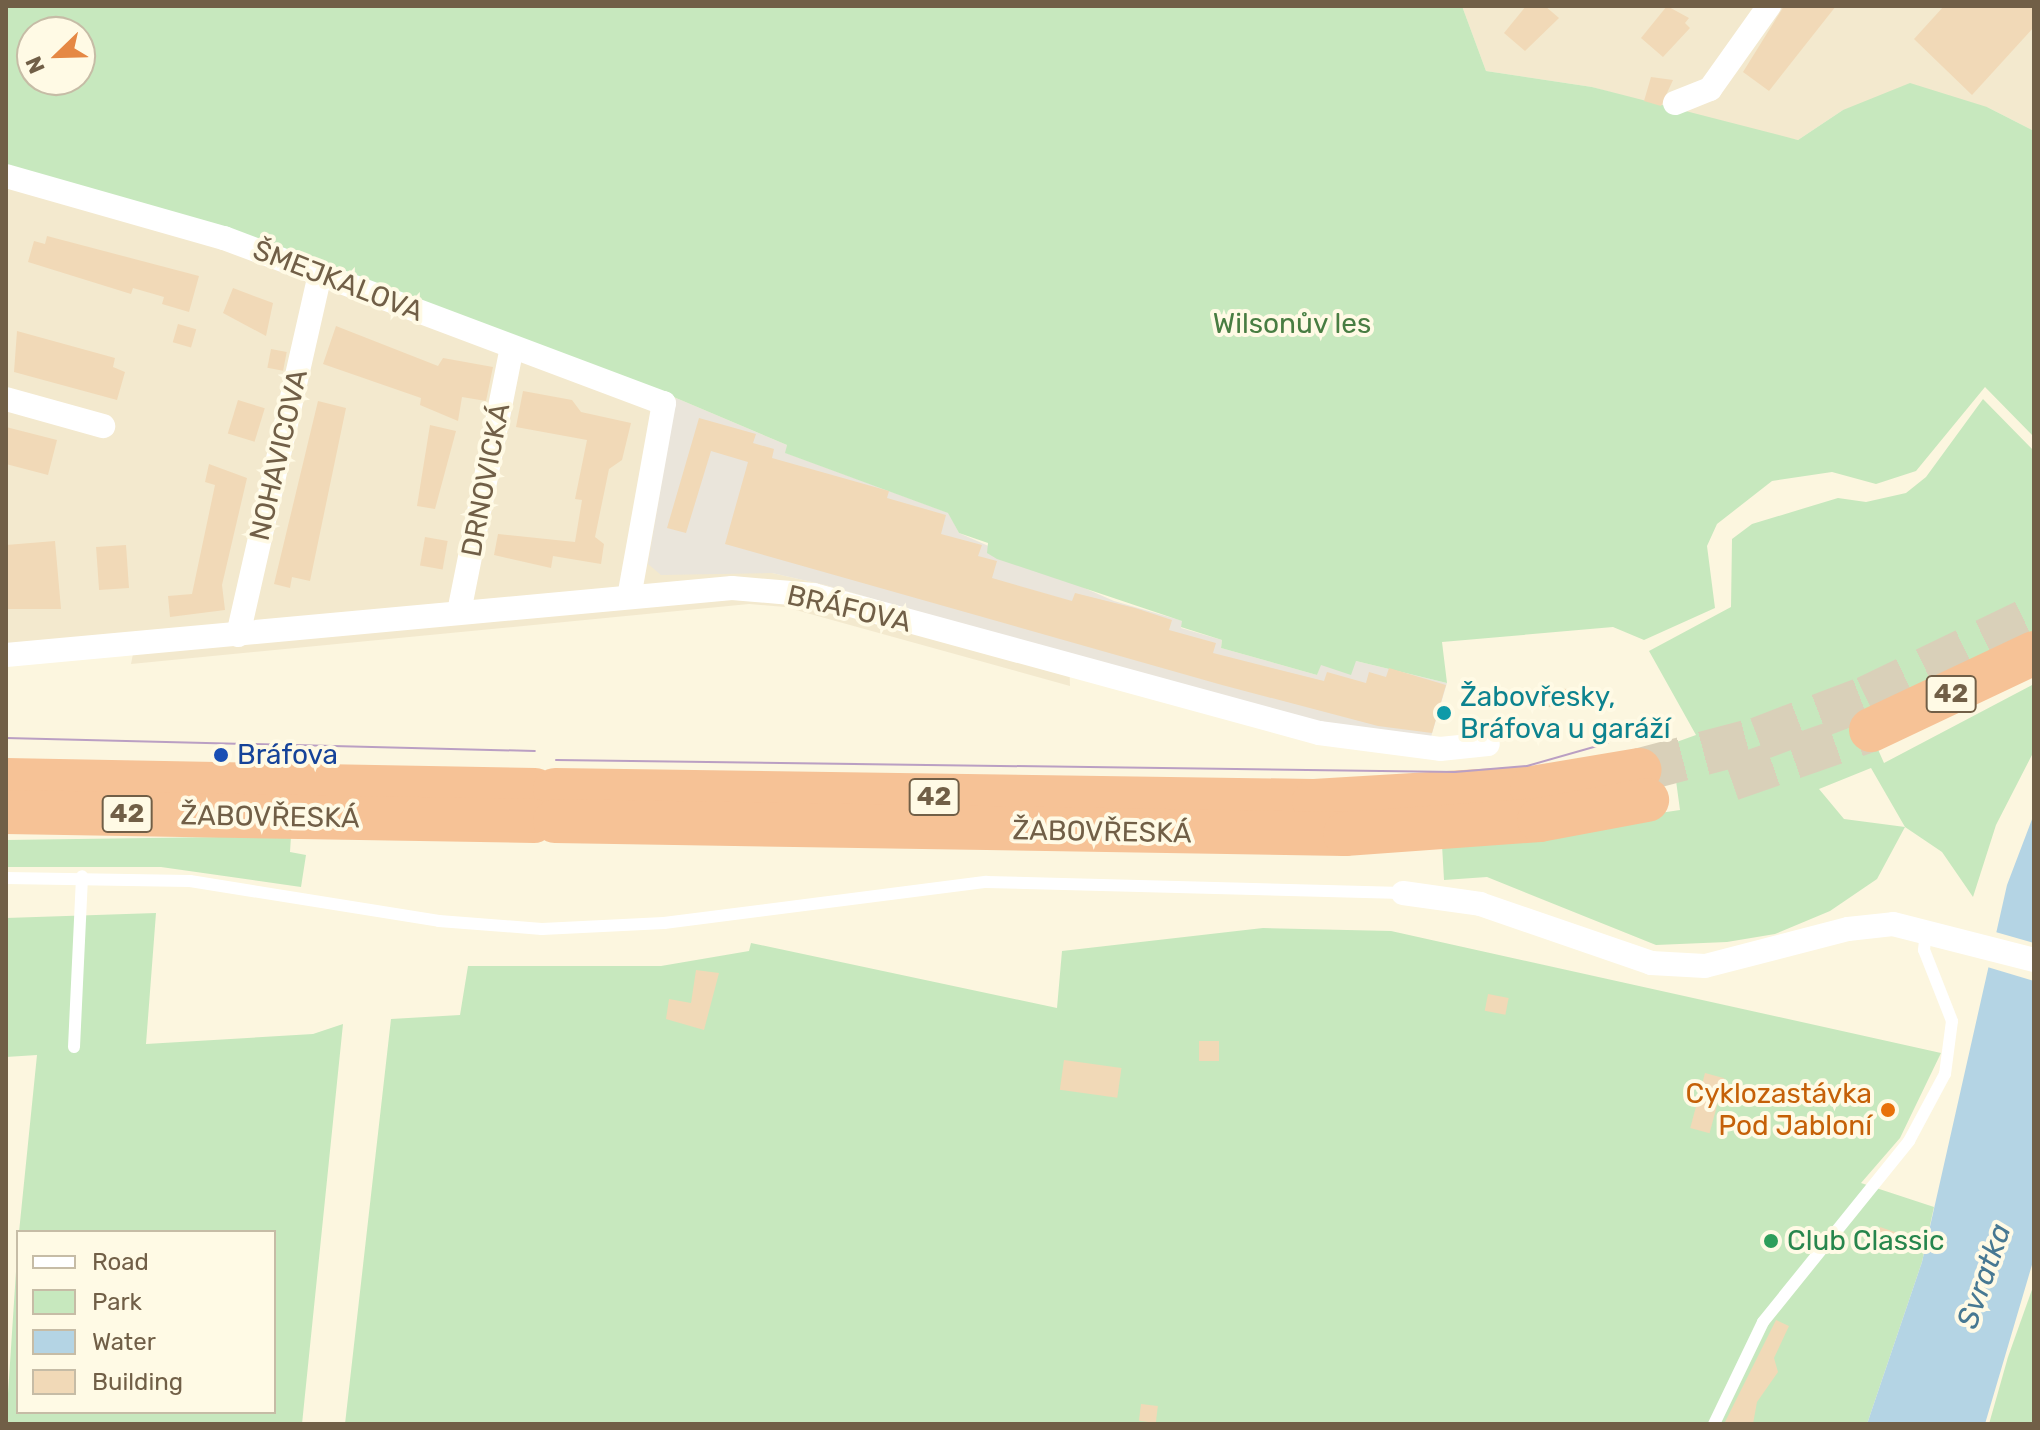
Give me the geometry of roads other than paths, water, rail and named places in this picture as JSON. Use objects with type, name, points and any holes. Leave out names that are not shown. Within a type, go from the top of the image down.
[{"type":"highway","name":"42","points":[[1871,730],[2031,654]]},
{"type":"highway","name":"ŽABOVŘESKÁ","points":[[6,780],[545,806]]},
{"type":"highway","name":"ŽABOVŘESKÁ","points":[[6,812],[1314,801],[1643,785]]},
{"type":"street","points":[[1675,103],[1710,89],[1769,6]]},
{"type":"street","name":"ŠMEJKALOVA","points":[[6,176],[224,238],[664,403],[629,597]]},
{"type":"street","name":"NOHAVICOVA","points":[[238,635],[320,275]]},
{"type":"street","name":"DRNOVICKÁ","points":[[459,612],[512,347]]},
{"type":"street","points":[[6,399],[103,426]]},
{"type":"street","name":"BRÁFOVA","points":[[6,655],[732,588],[814,595],[1319,733],[1440,749],[1488,744]]},
{"type":"street","points":[[1403,893],[1480,904],[1651,963],[1705,966],[1869,925],[1926,928],[2034,960]]},
{"type":"lane","points":[[6,878],[82,876],[190,881],[439,921],[542,929],[664,923],[986,882],[1403,893]]},
{"type":"lane","points":[[74,1047],[82,876]]},
{"type":"lane","points":[[1714,1424],[1763,1322],[1909,1141],[1945,1074],[1952,1021],[1924,950],[1926,928]]},
{"type":"water","name":"Svratka","points":[[2034,814],[2034,1258],[1985,1424],[1867,1424],[1922,1262],[2007,885]]},
{"type":"tunnel","points":[[1640,770],[1758,739],[1866,698],[2034,617]]},
{"type":"tunnel","points":[[1731,779],[1871,730]]},
{"type":"tram line","points":[[6,738],[535,751]]},
{"type":"tram line","points":[[556,760],[1455,772],[1527,766],[1608,743]]},
{"type":"place","name":"Žabovřesky, Bráfova u garáží","points":[[1444,713]]},
{"type":"place","name":"Bráfova","points":[[221,755]]},
{"type":"place","name":"Cyklozastávka Pod Jabloní","points":[[1888,1110]]},
{"type":"place","name":"Club Classic","points":[[1771,1241]]},
{"type":"park label","name":"Wilsonův les","points":[[1292,324]]}]
